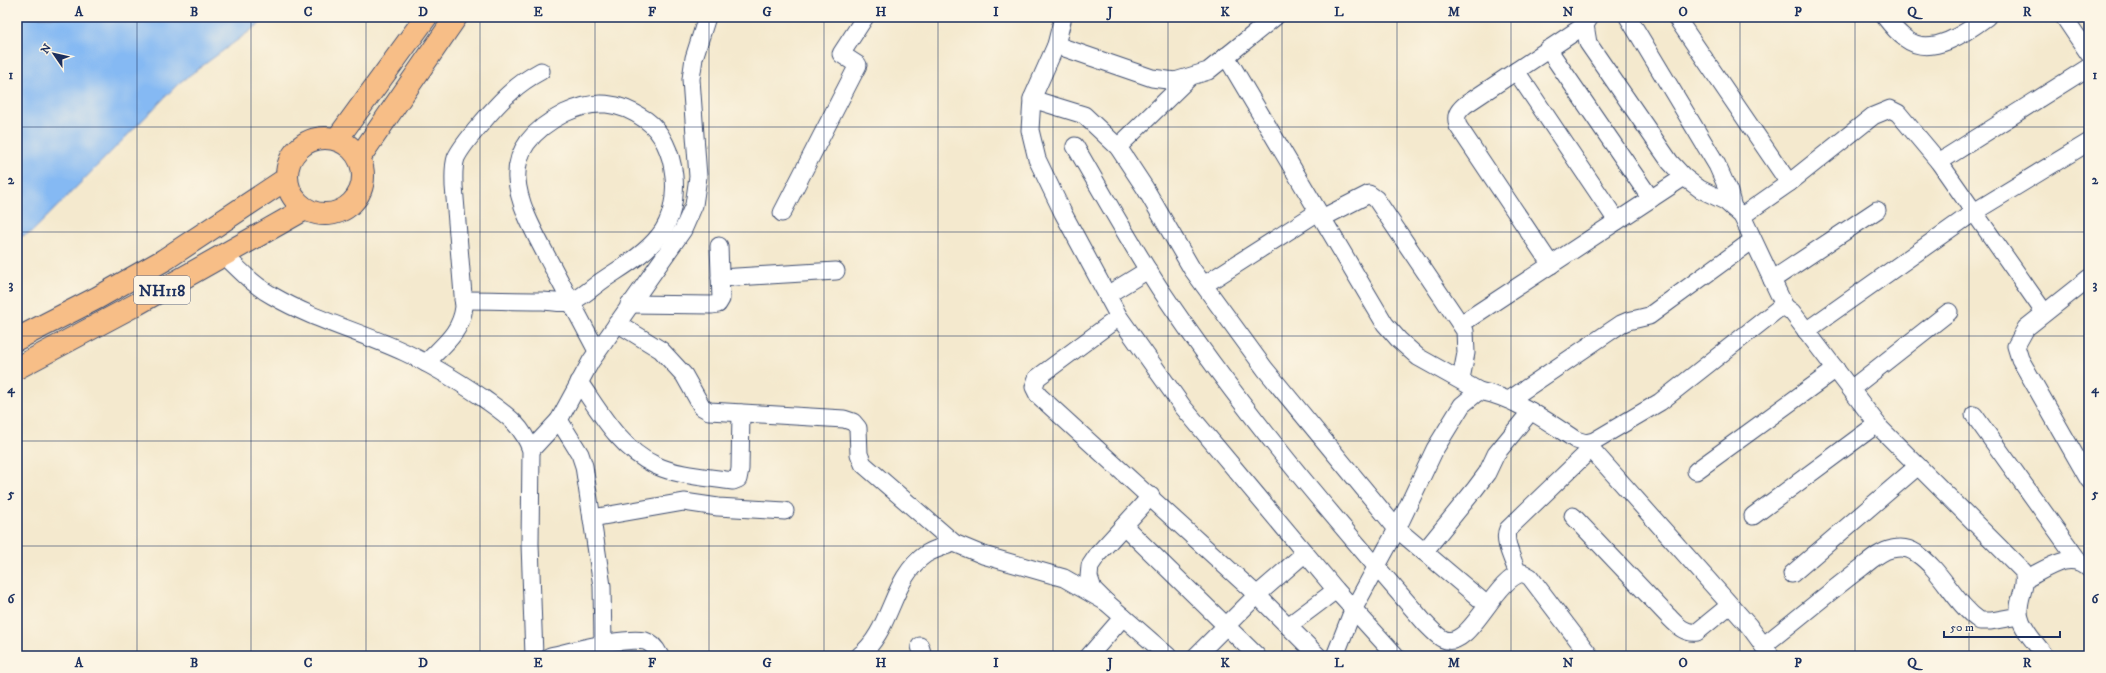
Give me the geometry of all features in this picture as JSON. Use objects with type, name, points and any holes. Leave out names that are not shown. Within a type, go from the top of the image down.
[{"type":"highway","points":[[337,139],[426,17]]},
{"type":"highway","points":[[359,158],[456,17]]},
{"type":"highway","points":[[322,137],[337,139],[350,146],[359,158],[363,172],[362,186],[356,199],[345,208],[332,214],[318,214],[305,209],[295,201],[289,191],[286,179],[288,164],[295,150],[307,141],[322,137]]},
{"type":"highway","name":"NH118","points":[[17,339],[97,298],[164,260],[286,179]]},
{"type":"highway","name":"NH118","points":[[17,368],[305,209]]},
{"type":"street","points":[[531,450],[559,420],[597,351],[683,230],[694,205],[698,177],[691,79],[694,58],[707,17]]},
{"type":"street","points":[[782,213],[858,66],[841,54],[865,17]]},
{"type":"street","points":[[1063,17],[1056,45],[1032,100],[1030,130],[1037,159],[1063,213],[1119,317],[1183,407],[1353,610],[1396,656]]},
{"type":"street","points":[[1056,45],[1152,78],[1175,82],[1208,71],[1275,17]]},
{"type":"street","points":[[1628,17],[1717,165],[1737,212],[1753,240],[1785,307],[1792,312],[1877,424],[2023,571],[2026,579],[2020,603],[2019,616],[2026,629],[2046,656]]},
{"type":"street","points":[[1676,17],[1789,183]]},
{"type":"street","points":[[1884,17],[1907,40],[1917,45],[1931,46],[1943,43],[1968,22],[1987,17]]},
{"type":"street","points":[[2064,17],[2089,54]]},
{"type":"street","points":[[1588,21],[1588,42],[1670,162],[1684,177],[1700,190],[1725,201],[1737,212]]},
{"type":"street","points":[[1551,265],[1458,126],[1456,119],[1458,112],[1465,105],[1588,21]]},
{"type":"street","points":[[1548,49],[1651,199]]},
{"type":"street","points":[[1226,56],[1385,324],[1394,335],[1418,357],[1461,379],[1479,391],[1494,394],[1531,411],[1588,446],[1730,605],[1767,651],[1846,579],[1884,552],[1892,549],[1905,548],[1914,552],[1928,562],[1964,606],[1980,621],[1991,621],[2019,616]]},
{"type":"street","points":[[1939,162],[2089,67]]},
{"type":"street","points":[[426,363],[460,326],[462,318],[463,300],[454,186],[456,158],[464,145],[510,92],[524,80],[541,71]]},
{"type":"street","points":[[1516,71],[1617,221]]},
{"type":"street","points":[[1118,147],[1191,76]]},
{"type":"street","points":[[1032,100],[1084,115],[1118,147],[1128,159],[1204,285],[1264,369],[1397,529],[1487,605]]},
{"type":"street","points":[[463,300],[571,302],[644,252],[660,235],[670,213],[674,169],[669,148],[660,134],[646,120],[614,104],[595,103],[577,107],[557,117],[537,131],[524,147],[517,166],[516,187],[521,204],[571,302],[597,351]]},
{"type":"street","points":[[1737,212],[1789,183],[1873,116],[1890,108],[1898,113],[1939,162],[2044,312]]},
{"type":"street","points":[[1806,331],[1974,212],[2089,142]]},
{"type":"street","points":[[1075,146],[1148,270],[1276,447],[1376,567],[1425,623],[1443,639],[1451,641],[1460,639],[1470,629],[1500,588],[1518,574],[1523,573],[1530,577],[1590,656]]},
{"type":"street","points":[[1461,324],[1684,177]]},
{"type":"street","points":[[1204,285],[1320,215],[1369,194],[1376,199],[1461,324],[1467,341],[1461,379]]},
{"type":"street","points":[[1772,280],[1877,210]]},
{"type":"street","points":[[1509,400],[1621,324],[1649,316],[1753,240]]},
{"type":"street","points":[[629,304],[718,304],[721,298],[719,246]]},
{"type":"street","points":[[224,255],[258,287],[286,304],[404,352],[426,363],[498,409],[516,424],[526,436],[531,450],[530,544],[534,656]]},
{"type":"street","points":[[1107,295],[1148,270]]},
{"type":"street","points":[[720,278],[836,271]]},
{"type":"street","points":[[2089,278],[2044,312],[2026,328],[2016,346],[2020,359],[2089,480]]},
{"type":"street","points":[[1518,574],[1506,540],[1506,533],[1508,529],[1588,446],[1660,402],[1778,309],[1785,307]]},
{"type":"street","points":[[1850,389],[1949,312]]},
{"type":"street","points":[[1119,317],[1037,378],[1034,387],[1038,395],[1151,496],[1257,594],[1318,656]]},
{"type":"street","points":[[617,322],[647,340],[673,362],[684,375],[702,407],[709,411],[844,419],[853,422],[858,428],[859,454],[863,464],[954,543],[982,555],[1064,578],[1106,602]]},
{"type":"street","points":[[1696,471],[1836,369]]},
{"type":"street","points":[[579,382],[627,447],[655,466],[673,472],[733,481],[738,479],[740,469],[741,413]]},
{"type":"street","points":[[1335,656],[1353,610],[1397,529],[1435,450],[1462,405],[1469,397],[1479,391]]},
{"type":"street","points":[[1424,552],[1475,489],[1486,473],[1496,454],[1531,411]]},
{"type":"street","points":[[1974,415],[2085,561]]},
{"type":"street","points":[[559,420],[580,454],[584,466],[602,586],[603,645]]},
{"type":"street","points":[[1753,516],[1877,424]]},
{"type":"street","points":[[1792,574],[1918,466]]},
{"type":"street","points":[[1151,496],[1090,566],[1089,577],[1093,589],[1168,656]]},
{"type":"street","points":[[592,518],[692,502],[718,508],[785,511]]},
{"type":"street","points":[[1573,516],[1683,630],[1690,633],[1697,632],[1730,605]]},
{"type":"street","points":[[1124,526],[1257,656]]},
{"type":"street","points":[[860,656],[876,640],[907,576],[915,565],[925,555],[954,543]]},
{"type":"street","points":[[1196,656],[1257,594],[1305,553]]},
{"type":"street","points":[[2026,579],[2069,559],[2085,561]]},
{"type":"street","points":[[1288,626],[1336,590]]},
{"type":"street","points":[[1089,656],[1123,617]]},
{"type":"street","points":[[550,656],[578,653],[603,645],[646,641],[654,646],[660,656]]},
{"type":"water","points":[[17,17],[269,17],[179,83],[32,232],[17,238]]}]
